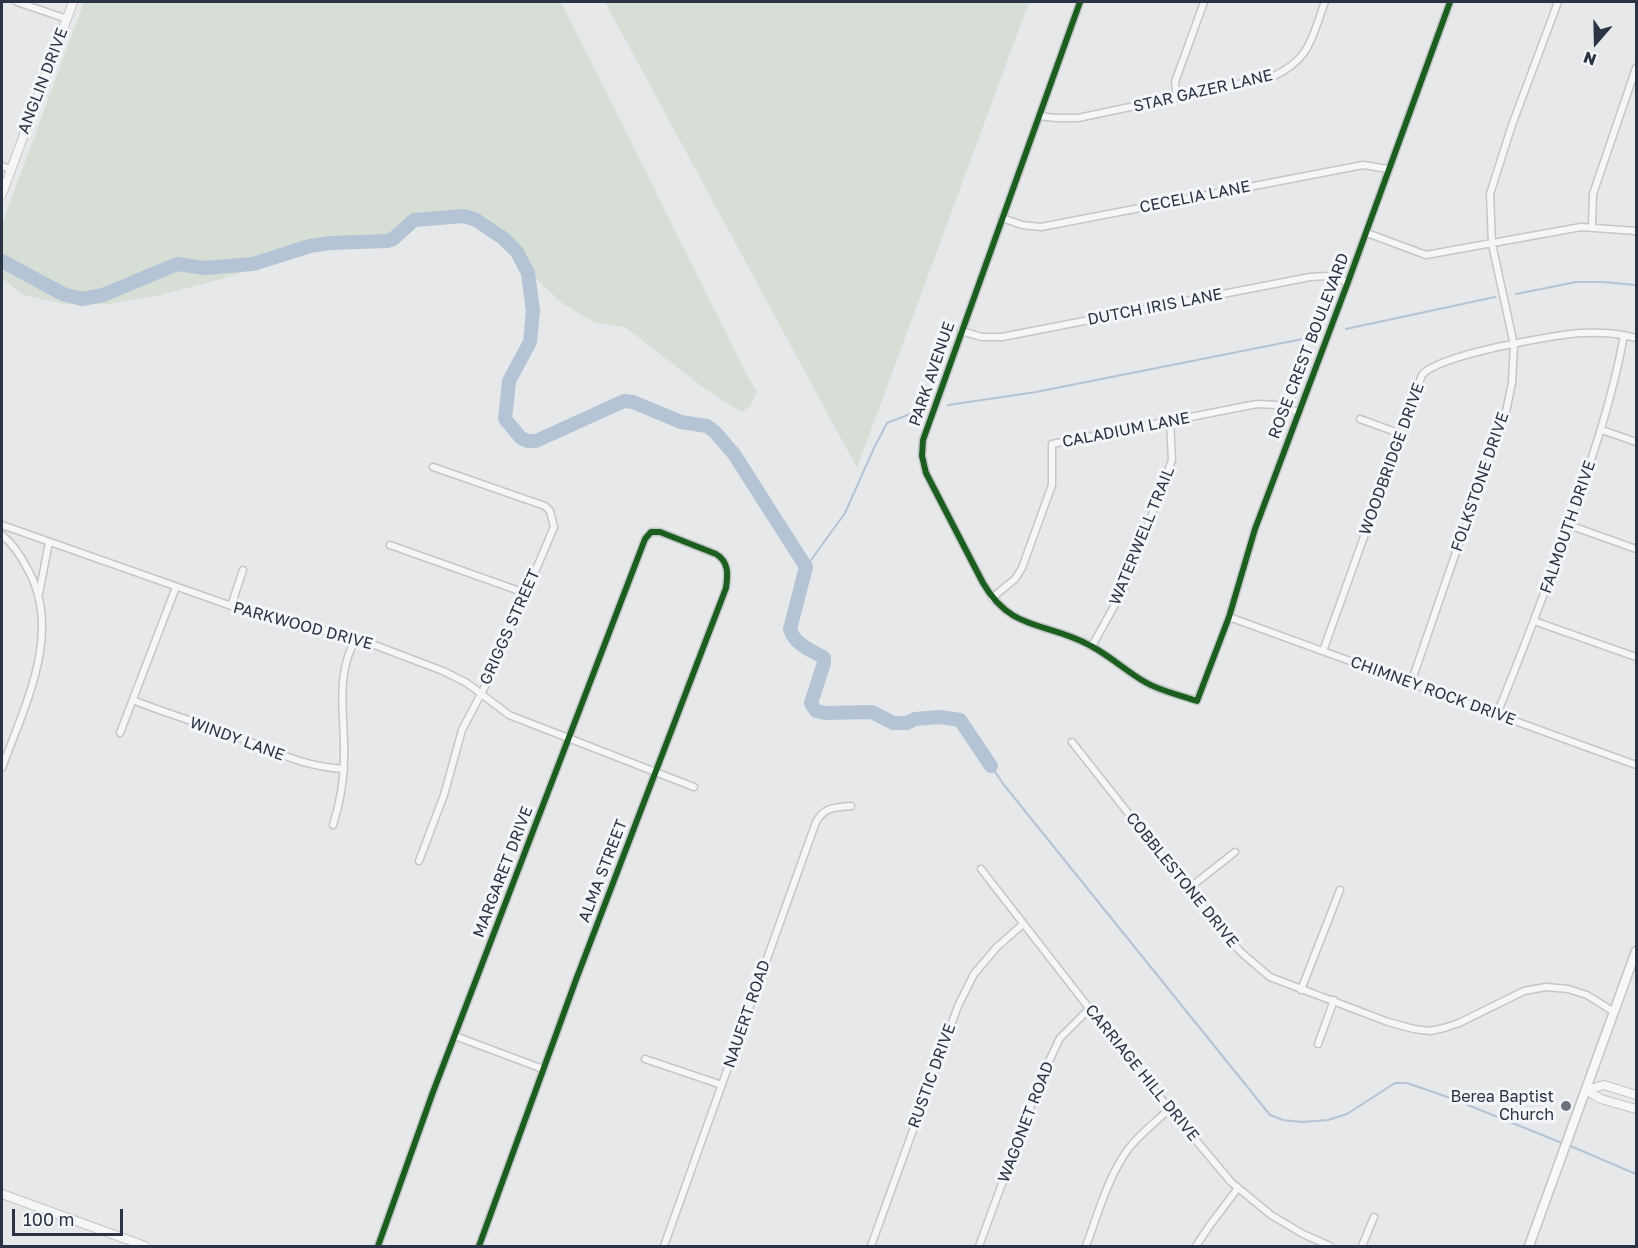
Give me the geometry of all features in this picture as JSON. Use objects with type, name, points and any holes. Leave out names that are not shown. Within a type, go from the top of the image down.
[{"type":"main road","points":[[1529,1246],[1636,951]]},
{"type":"street","points":[[17,2],[66,19]]},
{"type":"street","name":"ANGLIN DRIVE","points":[[2,194],[73,2]]},
{"type":"street","name":"PARK AVENUE","points":[[1080,2],[923,440],[922,456],[926,473],[992,598],[1006,612],[1018,619],[1076,638],[1092,646],[1147,684],[1197,701]]},
{"type":"street","points":[[1177,98],[1175,82],[1204,2]]},
{"type":"street","name":"STAR GAZER LANE","points":[[1039,116],[1078,118],[1272,77],[1300,61],[1309,45],[1324,2]]},
{"type":"street","name":"ROSE CREST BOULEVARD","points":[[1197,701],[1229,617],[1255,529],[1348,282],[1449,2]]},
{"type":"street","name":"FOLKSTONE DRIVE","points":[[1412,683],[1456,552],[1504,421],[1512,383],[1514,345],[1492,244],[1489,206],[1496,171],[1558,2]]},
{"type":"street","points":[[1592,227],[1593,194],[1636,68]]},
{"type":"street","name":"CECELIA LANE","points":[[1002,219],[1022,225],[1041,227],[1363,165],[1388,170]]},
{"type":"street","points":[[2,166],[10,169]]},
{"type":"street","points":[[1366,233],[1426,255],[1492,244],[1554,230],[1592,227],[1636,231]]},
{"type":"street","name":"DUTCH IRIS LANE","points":[[961,331],[982,337],[1002,337],[1310,277],[1327,276],[1348,282]]},
{"type":"street","name":"WOODBRIDGE DRIVE","points":[[1323,651],[1422,375],[1426,370],[1442,361],[1458,356],[1582,333],[1624,335],[1636,338]]},
{"type":"street","name":"FALMOUTH DRIVE","points":[[1497,714],[1534,621],[1602,430],[1617,374],[1624,335]]},
{"type":"street","name":"CALADIUM LANE","points":[[992,598],[1015,579],[1022,568],[1052,485],[1052,444],[1257,404],[1277,405],[1298,412]]},
{"type":"street","points":[[1360,419],[1401,434]]},
{"type":"street","name":"WATERWELL TRAIL","points":[[1092,646],[1127,583],[1173,460],[1170,421]]},
{"type":"street","points":[[1602,430],[1636,442]]},
{"type":"street","name":"GRIGGS STREET","points":[[419,861],[444,795],[462,730],[493,671],[554,527],[550,511],[545,506],[433,467]]},
{"type":"street","name":"PARKWOOD DRIVE","points":[[2,525],[274,621],[356,638],[443,671],[481,693],[509,715],[694,787]]},
{"type":"street","points":[[1569,525],[1636,549]]},
{"type":"street","name":"MARGARET DRIVE","points":[[378,1246],[455,1036],[645,539],[651,532],[673,536]]},
{"type":"street","points":[[2,535],[16,550],[34,579],[43,624],[39,661],[33,683],[2,768]]},
{"type":"street","name":"ALMA STREET","points":[[479,1246],[543,1069],[726,588],[728,578],[726,561],[723,558],[673,536]]},
{"type":"street","points":[[39,595],[48,542]]},
{"type":"street","points":[[390,545],[525,593]]},
{"type":"street","points":[[231,606],[243,570]]},
{"type":"street","points":[[120,733],[176,586]]},
{"type":"street","name":"CHIMNEY ROCK DRIVE","points":[[1229,617],[1636,765]]},
{"type":"street","points":[[1534,621],[1636,657]]},
{"type":"street","points":[[333,825],[342,789],[344,769],[344,676],[347,660],[356,638]]},
{"type":"street","name":"WINDY LANE","points":[[133,700],[236,736],[282,756],[323,768],[344,769]]},
{"type":"street","name":"COBBLESTONE DRIVE","points":[[1072,742],[1222,932],[1270,977],[1388,1022],[1430,1031],[1459,1023],[1524,991],[1546,987],[1568,989],[1587,995],[1614,1012]]},
{"type":"street","name":"NAUERT ROAD","points":[[664,1246],[816,822],[827,809],[851,806]]},
{"type":"street","points":[[1188,889],[1235,852]]},
{"type":"street","name":"CARRIAGE HILL DRIVE","points":[[981,869],[1169,1109],[1238,1188],[1271,1215],[1310,1238],[1330,1246]]},
{"type":"street","points":[[1301,990],[1340,890]]},
{"type":"street","name":"RUSTIC DRIVE","points":[[871,1246],[958,1006],[974,974],[997,947],[1023,924]]},
{"type":"street","points":[[1318,1044],[1334,1000]]},
{"type":"street","name":"WAGONET ROAD","points":[[979,1246],[1041,1078],[1060,1038],[1089,1009]]},
{"type":"street","points":[[455,1036],[543,1069]]},
{"type":"street","points":[[645,1059],[722,1085]]},
{"type":"street","points":[[1586,1090],[1604,1086],[1636,1095]]},
{"type":"street","points":[[1586,1090],[1600,1099],[1636,1109]]},
{"type":"street","points":[[1086,1246],[1106,1193],[1128,1150],[1169,1109]]},
{"type":"street","points":[[1196,1246],[1238,1188]]},
{"type":"street","points":[[2,1194],[145,1246]]},
{"type":"street","points":[[1362,1246],[1374,1217]]},
{"type":"street","points":[[1307,1246],[1310,1238]]},
{"type":"shaded area","points":[[84,2],[561,2],[757,391],[751,405],[742,412],[708,391],[625,327],[595,323],[562,303],[531,274],[517,247],[506,237],[488,227],[440,214],[423,216],[410,225],[395,241],[330,241],[219,280],[160,295],[109,304],[64,304],[23,295],[2,278],[2,224]]},
{"type":"shaded area","points":[[605,2],[1029,2],[857,468]]},
{"type":"waterway","points":[[2,261],[63,294],[82,299],[103,295],[177,264],[205,268],[253,264],[310,246],[387,241],[393,239],[414,220],[464,216],[476,220],[503,238],[517,252],[528,273],[533,311],[530,342],[509,381],[505,419],[521,438],[536,441],[624,401],[633,402],[681,422],[707,426],[734,454],[806,567],[790,629],[799,643],[824,658],[811,703],[816,711],[825,713],[872,712],[893,723],[940,717],[960,720],[991,766]]},
{"type":"waterway","points":[[1516,294],[1576,282],[1636,285]]},
{"type":"waterway","points":[[1346,329],[1495,297]]},
{"type":"waterway","points":[[948,405],[1036,392],[1313,337]]},
{"type":"waterway","points":[[806,567],[845,513],[887,423],[918,411]]},
{"type":"waterway","points":[[991,766],[1270,1115],[1283,1120],[1302,1122],[1328,1120],[1347,1114],[1395,1083],[1407,1083],[1562,1143]]},
{"type":"waterway","points":[[1568,1145],[1636,1174]]},
{"type":"cycle path","points":[[1080,2],[923,440],[922,456],[926,473],[983,583],[994,599],[1006,610],[1031,624],[1075,638],[1091,646],[1151,685],[1197,701],[1229,617],[1255,529],[1450,2]]},
{"type":"cycle path","points":[[378,1246],[433,1092],[645,539],[651,532],[660,532],[720,557],[727,569],[726,588],[577,977],[479,1246]]},
{"type":"place","name":"Berea Baptist Church","points":[[1566,1106]]}]
